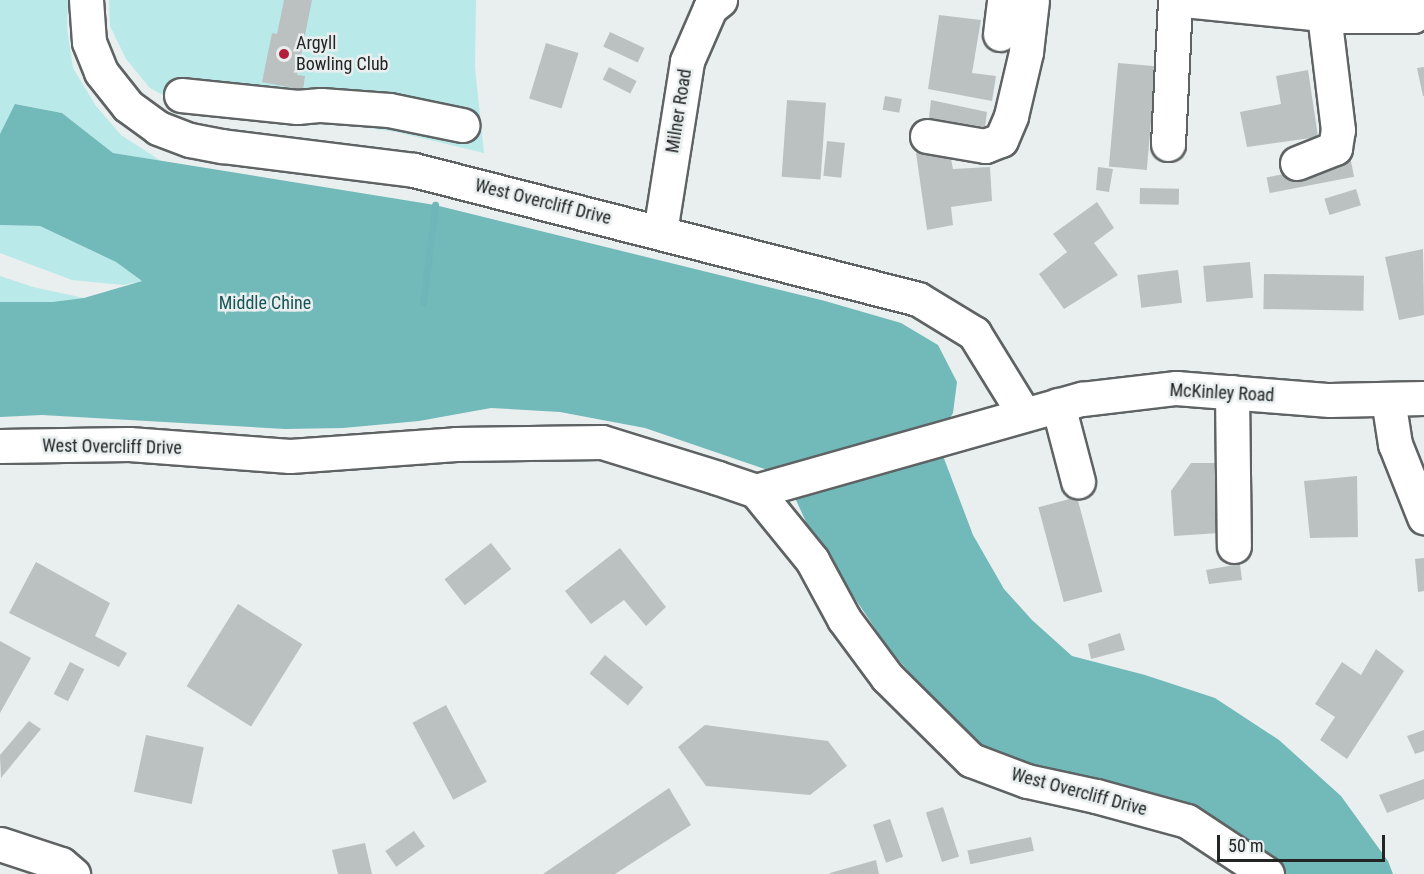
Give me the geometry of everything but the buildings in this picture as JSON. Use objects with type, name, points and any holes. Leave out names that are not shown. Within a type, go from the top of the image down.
[{"type":"street","name":"West Overcliff Drive","points":[[86,0],[89,42],[101,72],[128,106],[158,128],[190,140],[222,146],[414,170],[918,299],[974,333],[1024,414]]},
{"type":"street","name":"Milner Road","points":[[660,232],[687,61],[710,8],[720,0]]},
{"type":"street","points":[[1000,34],[1004,0]]},
{"type":"street","points":[[927,136],[985,146],[1001,140],[1011,116],[1026,52],[1032,0]]},
{"type":"street","points":[[1168,144],[1175,0]]},
{"type":"street","points":[[1184,0],[1324,14],[1413,16],[1424,8]]},
{"type":"street","points":[[1297,163],[1335,148],[1338,130],[1324,14]]},
{"type":"street","points":[[181,95],[297,107],[321,105],[389,110],[462,125]]},
{"type":"street","name":"McKinley Road","points":[[756,491],[1082,399],[1176,388],[1330,400],[1424,398]]},
{"type":"street","points":[[1232,392],[1234,546]]},
{"type":"street","points":[[1388,399],[1395,444],[1424,517]]},
{"type":"street","points":[[1058,405],[1078,481]]},
{"type":"street","name":"West Overcliff Drive","points":[[0,446],[129,444],[290,456],[456,444],[602,442],[756,491],[812,560],[844,619],[887,677],[971,760],[1027,781],[1096,796],[1186,821],[1267,874]]},
{"type":"street","points":[[0,844],[61,864],[73,874]]},
{"type":"shaded area","points":[[0,0],[68,0],[67,28],[73,68],[96,106],[121,135],[161,161],[113,153],[62,113],[16,104],[0,134]]},
{"type":"shaded area","points":[[109,0],[476,0],[475,68],[484,153],[396,132],[312,120],[192,111],[150,88],[126,59],[110,26]]},
{"type":"shaded area","points":[[0,225],[40,226],[116,262],[142,281],[123,285],[72,280],[0,253]]},
{"type":"shaded area","points":[[0,276],[33,287],[84,298],[52,302],[0,302]]},
{"type":"green space","name":"Middle Chine","points":[[15,104],[62,113],[113,153],[435,205],[825,301],[901,323],[938,345],[957,382],[953,413],[937,440],[973,535],[1004,589],[1032,620],[1072,656],[1145,675],[1215,698],[1279,740],[1341,796],[1388,861],[1393,874],[1286,874],[1273,855],[1153,794],[1014,764],[959,730],[889,649],[812,535],[785,476],[645,428],[560,412],[491,408],[419,421],[343,428],[285,429],[42,415],[0,417],[0,302],[52,302],[84,298],[142,281],[116,262],[40,226],[0,225],[0,134]]},
{"type":"waterway","points":[[423,303],[435,205]]},
{"type":"place","name":"Argyll Bowling Club","points":[[284,54]]}]
